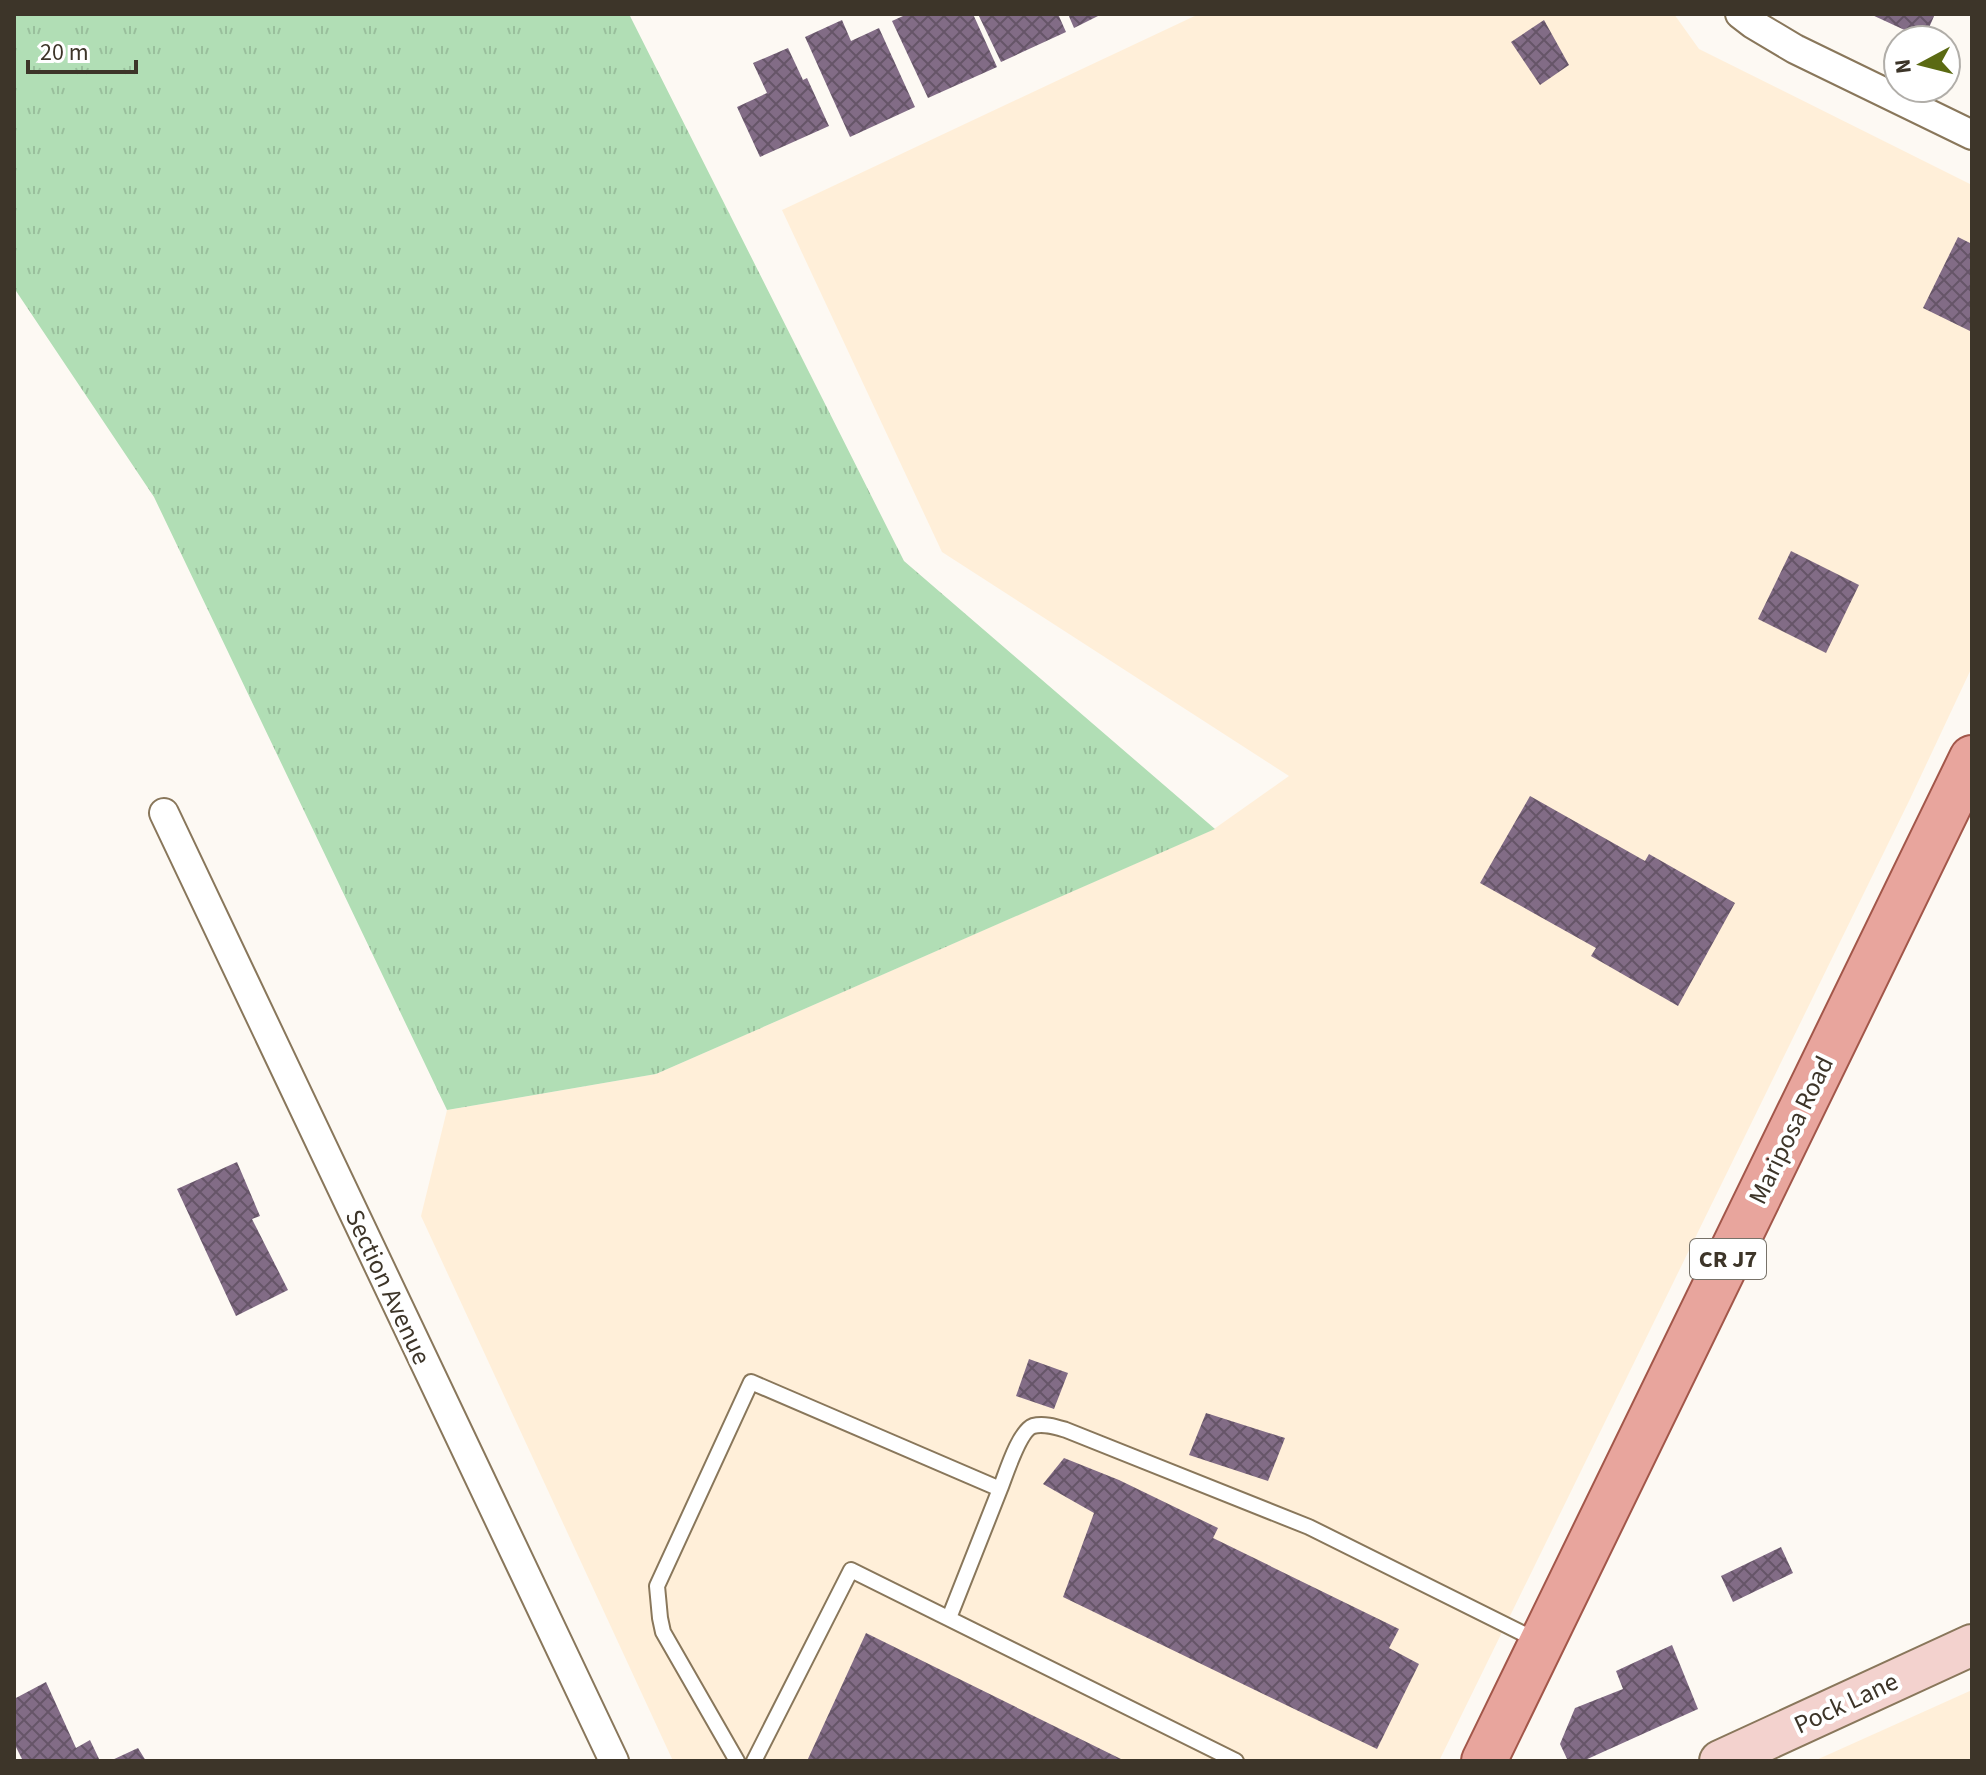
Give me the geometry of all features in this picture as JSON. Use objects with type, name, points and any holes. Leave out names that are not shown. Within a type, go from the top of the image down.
[{"type":"main road","name":"Mariposa Road","points":[[1484,1761],[1972,758]]},
{"type":"street","points":[[1740,14],[1795,49],[1972,135]]},
{"type":"street","name":"Section Avenue","points":[[164,813],[614,1761]]},
{"type":"street","name":"Pock Lane","points":[[1720,1761],[1972,1645]]},
{"type":"lane","points":[[737,1761],[663,1632],[657,1586],[751,1382],[1000,1489]]},
{"type":"lane","points":[[949,1618],[1024,1433],[1033,1427],[1047,1425],[1309,1527],[1542,1643]]},
{"type":"lane","points":[[754,1761],[851,1570],[1236,1761]]},
{"type":"shaded area","points":[[1199,14],[1674,14],[1699,49],[1972,185],[1972,667],[1439,1761],[673,1761],[421,1216],[447,1110],[656,1074],[1214,829],[1289,776],[942,552],[782,210]]},
{"type":"shaded area","points":[[1972,1690],[1972,1761],[1814,1761]]},
{"type":"green space","points":[[14,14],[629,14],[904,561],[1215,829],[656,1074],[447,1110],[154,497],[14,288]]},
{"type":"building","points":[[902,14],[973,14],[997,67],[928,98],[892,21]]},
{"type":"building","points":[[978,14],[1058,14],[1066,32],[1001,62]]},
{"type":"building","points":[[1068,14],[1102,14],[1074,28]]},
{"type":"building","points":[[1870,14],[1935,14],[1931,24],[1892,24]]},
{"type":"building","points":[[842,20],[851,41],[879,28],[915,107],[850,137],[805,37]]},
{"type":"building","points":[[1544,20],[1569,65],[1540,85],[1511,42]]},
{"type":"building","points":[[788,48],[803,80],[807,78],[829,126],[760,157],[737,107],[767,93],[753,63]]},
{"type":"building","points":[[1958,237],[1972,244],[1972,332],[1923,308]]},
{"type":"building","points":[[1791,551],[1859,585],[1826,653],[1758,619]]},
{"type":"building","points":[[1530,796],[1645,861],[1649,854],[1735,903],[1678,1006],[1591,956],[1596,948],[1480,883]]},
{"type":"building","points":[[237,1162],[260,1216],[252,1219],[288,1290],[236,1316],[177,1189]]},
{"type":"building","points":[[1029,1359],[1068,1373],[1054,1409],[1016,1396]]},
{"type":"building","points":[[1206,1413],[1285,1438],[1268,1481],[1189,1455]]},
{"type":"building","points":[[1064,1458],[1119,1480],[1218,1528],[1213,1538],[1399,1629],[1389,1648],[1419,1664],[1377,1749],[1063,1597],[1094,1513],[1043,1484]]},
{"type":"building","points":[[1781,1547],[1793,1573],[1733,1602],[1721,1576]]},
{"type":"building","points":[[866,1633],[1125,1761],[807,1761]]},
{"type":"building","points":[[1672,1645],[1698,1709],[1583,1761],[1568,1761],[1560,1744],[1575,1708],[1623,1689],[1616,1671]]},
{"type":"building","points":[[46,1682],[76,1748],[90,1740],[100,1761],[23,1761],[14,1743],[14,1699]]},
{"type":"building","points":[[138,1748],[146,1761],[110,1761]]}]
